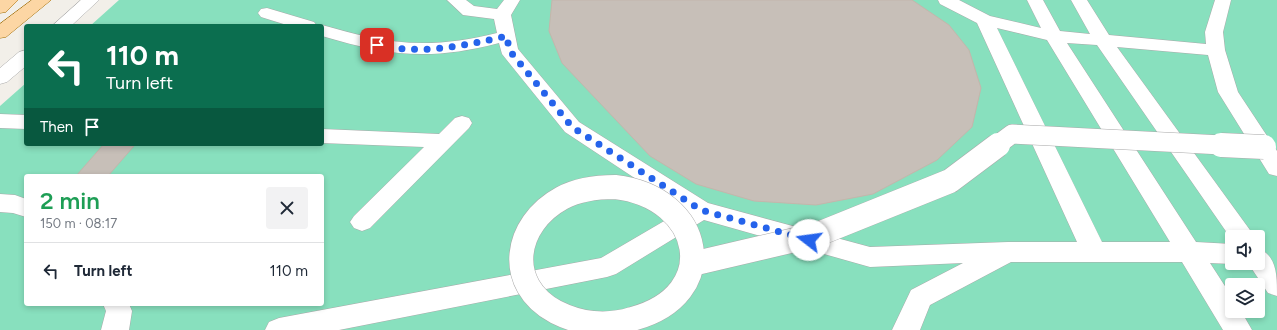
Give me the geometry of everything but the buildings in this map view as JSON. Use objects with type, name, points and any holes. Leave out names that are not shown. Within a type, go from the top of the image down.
[{"type":"main road","points":[[0,8],[10,0]]},
{"type":"main road","points":[[0,33],[43,0]]},
{"type":"street","points":[[63,24],[92,0]]},
{"type":"street","points":[[455,0],[469,11],[507,17]]},
{"type":"street","points":[[946,0],[984,20],[1054,36],[1216,50]]},
{"type":"street","points":[[1035,0],[1054,36],[1238,330]]},
{"type":"street","points":[[1079,0],[1103,41],[1238,230]]},
{"type":"street","points":[[1223,0],[1214,32],[1216,50],[1228,92],[1277,168]]},
{"type":"street","points":[[267,13],[302,24]]},
{"type":"street","points":[[324,31],[389,48],[452,48],[507,17]]},
{"type":"street","points":[[507,17],[509,50],[572,127],[701,210],[870,257],[1008,252],[1190,252],[1225,254]]},
{"type":"street","points":[[984,20],[1094,252]]},
{"type":"street","points":[[0,78],[24,58]]},
{"type":"street","points":[[0,121],[24,122]]},
{"type":"street","points":[[362,222],[462,123]]},
{"type":"street","points":[[692,264],[816,235],[950,181],[1012,134],[1264,147]]},
{"type":"street","points":[[324,136],[444,141]]},
{"type":"street","points":[[615,187],[641,192],[664,203],[682,220],[692,240],[692,264],[684,286],[666,305],[641,319],[611,326],[581,323],[554,313],[534,296],[522,275],[520,253],[526,231],[542,212],[563,197],[588,189],[615,187]]},
{"type":"street","points":[[0,203],[15,204],[24,207]]},
{"type":"street","points":[[279,330],[607,267],[701,210]]},
{"type":"street","points":[[906,330],[920,298],[1008,252]]},
{"type":"street","points":[[1265,258],[1277,259]]},
{"type":"street","points":[[1265,267],[1277,285]]},
{"type":"street","points":[[440,284],[522,275]]},
{"type":"street","points":[[115,330],[119,312],[117,306]]},
{"type":"green space","points":[[119,0],[1277,0],[1277,330],[0,330],[0,106],[24,85],[24,146],[324,146],[324,24],[92,24]]},
{"type":"route","points":[[377,45],[389,48],[452,48],[507,36],[509,50],[572,127],[701,210],[809,240]]}]
